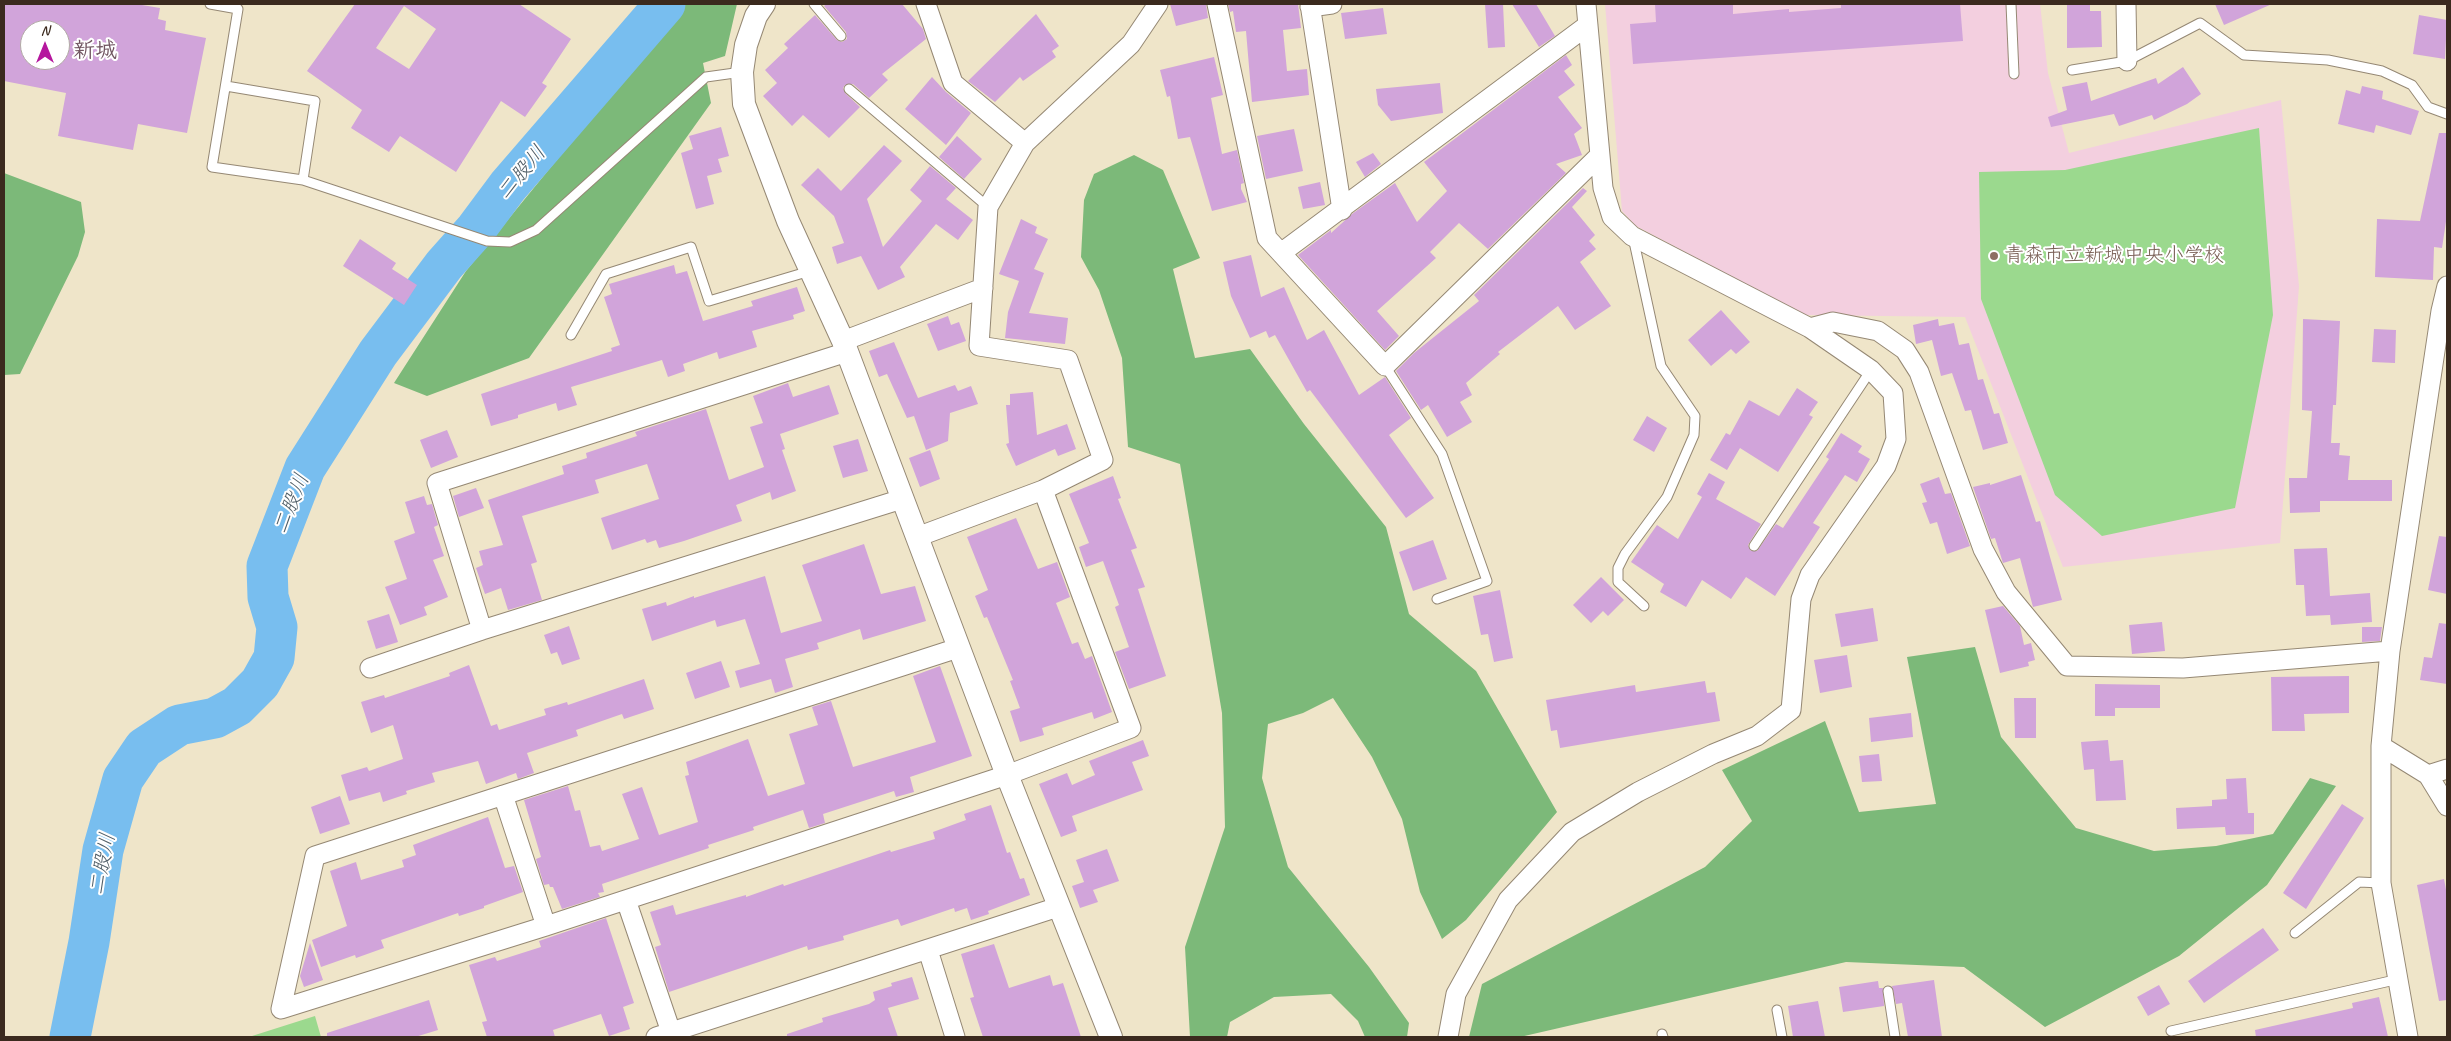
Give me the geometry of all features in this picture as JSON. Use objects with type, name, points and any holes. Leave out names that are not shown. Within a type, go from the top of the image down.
[{"type":"street","points":[[764,4],[756,16],[746,45],[742,72],[744,104],[788,221],[845,347],[958,648],[1058,907],[1111,1037]]},
{"type":"street","points":[[926,4],[953,83],[1025,143]]},
{"type":"street","points":[[917,537],[1044,490],[1102,460],[1068,360],[979,346],[988,207],[1025,143],[1131,44],[1158,4]]},
{"type":"street","points":[[1218,4],[1268,238],[1385,366],[1599,156]]},
{"type":"street","points":[[1332,4],[1310,5],[1342,210]]},
{"type":"street","points":[[1448,1037],[1456,994],[1508,900],[1572,832],[1638,792],[1713,754],[1757,736],[1791,710],[1801,599],[1810,575],[1886,466],[1896,439],[1893,393],[1871,370],[1810,328],[1632,236],[1612,217],[1602,188],[1586,4]]},
{"type":"street","points":[[2126,4],[2127,60]]},
{"type":"street","points":[[1281,253],[1342,210],[1588,25]]},
{"type":"street","points":[[2408,1037],[2381,883],[2381,746],[2390,651],[2440,311],[2447,286]]},
{"type":"street","points":[[482,630],[437,484],[845,347],[983,288]]},
{"type":"street","points":[[1810,328],[1833,322],[1878,332],[1904,350],[1919,372],[1983,549],[2006,592],[2067,666],[2183,668],[2390,651]]},
{"type":"street","points":[[958,648],[315,856],[281,1010],[546,926],[1007,775],[1131,728],[1044,490]]},
{"type":"street","points":[[370,668],[482,630],[902,499]]},
{"type":"street","points":[[2381,746],[2428,775],[2447,806]]},
{"type":"street","points":[[2428,775],[2447,769]]},
{"type":"street","points":[[503,795],[546,926]]},
{"type":"street","points":[[626,900],[664,1035],[1058,907]]},
{"type":"street","points":[[928,950],[955,1037]]},
{"type":"lane","points":[[210,4],[238,9],[212,167],[302,180],[373,202],[456,232],[487,240],[510,242],[536,230],[706,77],[742,72]]},
{"type":"lane","points":[[814,4],[840,36]]},
{"type":"lane","points":[[2011,4],[2014,74]]},
{"type":"lane","points":[[2072,70],[2127,60],[2200,23],[2244,55],[2328,60],[2382,71],[2412,85],[2428,107],[2447,114]]},
{"type":"lane","points":[[226,86],[316,101],[302,180]]},
{"type":"lane","points":[[850,89],[988,207]]},
{"type":"lane","points":[[1632,236],[1661,366],[1695,416],[1694,435],[1667,497],[1625,554],[1618,568],[1618,582],[1644,606]]},
{"type":"lane","points":[[570,335],[606,274],[691,247],[709,301],[811,270]]},
{"type":"lane","points":[[1385,366],[1442,454],[1486,581],[1437,599]]},
{"type":"lane","points":[[1754,546],[1871,370]]},
{"type":"lane","points":[[2295,932],[2359,882],[2381,883]]},
{"type":"lane","points":[[2171,1031],[2399,979]]},
{"type":"lane","points":[[1888,991],[1895,1037]]},
{"type":"lane","points":[[1777,1010],[1782,1037]]},
{"type":"shaded area","name":"青森市立新城中央小学校","points":[[1605,4],[2040,4],[2048,73],[2069,153],[2281,100],[2299,286],[2280,543],[2063,567],[1965,317],[1804,315],[1636,226],[1622,211]]},
{"type":"green space","points":[[684,4],[737,4],[725,56],[703,63],[711,103],[529,358],[427,396],[394,383],[466,271]]},
{"type":"green space","points":[[2259,128],[2273,315],[2235,508],[2102,536],[2055,495],[1981,299],[1979,172],[2065,170]]},
{"type":"green space","points":[[1134,155],[1163,170],[1200,258],[1173,269],[1195,358],[1250,349],[1304,424],[1386,527],[1409,614],[1476,671],[1557,812],[1466,920],[1442,939],[1420,892],[1402,819],[1372,757],[1333,698],[1303,713],[1268,724],[1262,778],[1288,867],[1369,967],[1409,1023],[1407,1037],[1365,1037],[1358,1021],[1331,994],[1274,997],[1230,1022],[1227,1037],[1190,1037],[1185,947],[1225,827],[1222,713],[1180,464],[1128,447],[1122,358],[1099,290],[1081,257],[1084,200],[1094,174]]},
{"type":"green space","points":[[4,173],[81,202],[85,232],[78,256],[20,374],[4,375]]},
{"type":"green space","points":[[1975,647],[2001,737],[2076,828],[2154,851],[2216,846],[2273,834],[2310,778],[2336,786],[2267,885],[2179,956],[2045,1027],[1964,967],[1846,962],[1520,1037],[1469,1037],[1482,984],[1705,867],[1752,821],[1722,770],[1825,721],[1859,812],[1936,804],[1907,657]]},
{"type":"green space","points":[[315,1016],[321,1037],[252,1037],[252,1036]]},
{"type":"building","points":[[4,4],[136,4],[160,8],[158,19],[166,21],[165,30],[206,38],[187,133],[138,124],[133,150],[58,136],[66,93],[4,81]]},
{"type":"building","points":[[355,4],[519,4],[571,39],[542,83],[547,86],[525,117],[501,101],[456,172],[400,136],[389,152],[351,128],[362,110],[307,71]],"holes":[[[404,6],[436,29],[409,69],[376,48]]]},
{"type":"building","points":[[827,4],[902,4],[923,29],[926,39],[882,74],[888,80],[869,98],[853,84],[845,85],[843,88],[845,93],[860,107],[829,138],[803,115],[792,126],[763,96],[777,83],[765,70],[788,48],[784,44],[815,15],[837,40],[842,42],[847,39],[846,32],[824,6]]},
{"type":"building","points":[[1170,4],[1206,4],[1208,18],[1176,26]]},
{"type":"building","points":[[1228,4],[1298,4],[1301,28],[1283,30],[1287,71],[1307,69],[1309,95],[1252,102],[1246,31],[1236,32],[1233,11],[1230,12]]},
{"type":"building","points":[[1485,4],[1503,4],[1505,47],[1488,48]]},
{"type":"building","points":[[1512,4],[1536,4],[1555,36],[1539,47]]},
{"type":"building","points":[[1655,4],[1733,4],[1733,14],[1789,9],[1789,12],[1841,8],[1841,4],[1960,4],[1963,41],[1633,64],[1630,24],[1656,22]]},
{"type":"building","points":[[2067,4],[2090,4],[2090,11],[2101,11],[2102,47],[2067,48]]},
{"type":"building","points":[[2215,4],[2272,4],[2224,25]]},
{"type":"building","points":[[1383,8],[1387,34],[1345,39],[1341,13]]},
{"type":"building","points":[[1036,14],[1059,46],[1052,51],[1056,57],[1023,81],[1020,77],[995,102],[968,81]]},
{"type":"building","points":[[2419,15],[2447,20],[2445,59],[2413,54]]},
{"type":"building","points":[[1566,55],[1572,65],[1564,71],[1575,85],[1558,97],[1582,128],[1574,134],[1582,155],[1556,164],[1566,173],[1488,249],[1459,223],[1430,252],[1436,258],[1377,311],[1399,336],[1385,350],[1298,255],[1331,230],[1331,233],[1352,214],[1395,183],[1417,222],[1447,191],[1424,162]]},
{"type":"building","points":[[1214,57],[1223,95],[1211,98],[1222,154],[1237,150],[1244,183],[1241,184],[1241,189],[1247,202],[1212,211],[1190,137],[1178,139],[1170,96],[1167,97],[1160,70]]},
{"type":"building","points":[[2183,67],[2201,94],[2187,104],[2154,120],[2152,115],[2119,126],[2114,114],[2051,127],[2048,117],[2067,110],[2062,87],[2087,82],[2091,101],[2156,78],[2158,84]]},
{"type":"building","points":[[932,77],[946,92],[971,113],[946,145],[905,109]]},
{"type":"building","points":[[1440,83],[1443,113],[1391,121],[1378,105],[1376,89]]},
{"type":"building","points":[[2362,86],[2383,91],[2382,99],[2419,111],[2411,135],[2376,125],[2374,133],[2338,124],[2346,90],[2360,94]]},
{"type":"building","points":[[721,127],[729,156],[718,159],[722,172],[707,176],[714,204],[696,209],[681,153],[693,149],[689,136]]},
{"type":"building","points":[[1294,129],[1303,171],[1266,179],[1257,136]]},
{"type":"building","points":[[2439,133],[2447,133],[2447,215],[2442,248],[2434,247],[2433,280],[2375,277],[2377,219],[2420,221]]},
{"type":"building","points":[[957,136],[982,159],[964,179],[939,157]]},
{"type":"building","points":[[884,145],[902,161],[867,199],[883,247],[922,201],[910,190],[930,166],[956,188],[946,199],[973,220],[958,240],[936,224],[900,267],[905,277],[878,290],[861,256],[837,264],[832,247],[844,243],[834,216],[801,185],[818,168],[841,191]]},
{"type":"building","points":[[1373,153],[1381,164],[1365,177],[1356,162]]},
{"type":"building","points":[[1320,182],[1325,205],[1303,209],[1298,187]]},
{"type":"building","points":[[1583,188],[1587,191],[1572,207],[1595,235],[1589,241],[1596,249],[1580,262],[1611,306],[1575,330],[1558,306],[1498,352],[1500,354],[1466,383],[1472,395],[1460,402],[1472,422],[1447,437],[1428,405],[1421,410],[1396,371],[1414,353],[1479,301],[1474,295]]},
{"type":"building","points":[[1021,219],[1037,227],[1035,233],[1048,239],[1034,269],[1044,273],[1029,313],[1068,318],[1065,344],[1005,338],[1008,312],[1019,281],[999,274]]},
{"type":"building","points":[[360,239],[396,263],[392,269],[417,285],[404,305],[343,266]]},
{"type":"building","points":[[1251,255],[1261,297],[1284,287],[1307,340],[1324,330],[1359,395],[1385,377],[1411,418],[1389,435],[1434,498],[1406,518],[1310,390],[1307,392],[1275,335],[1269,338],[1266,331],[1250,338],[1231,296],[1223,262]]},
{"type":"building","points":[[674,265],[676,274],[687,271],[703,321],[753,306],[751,301],[797,287],[805,311],[793,315],[794,319],[752,331],[757,347],[719,359],[717,352],[683,364],[685,371],[668,377],[662,360],[571,387],[577,405],[558,411],[556,403],[491,426],[481,394],[612,351],[611,348],[620,345],[604,297],[612,294],[609,284]]},
{"type":"building","points":[[1721,310],[1750,342],[1736,354],[1731,349],[1711,366],[1688,340]]},
{"type":"building","points":[[948,316],[951,325],[959,322],[966,341],[938,351],[927,324]]},
{"type":"building","points":[[1938,319],[1939,326],[1954,323],[1959,345],[1969,343],[1978,380],[1983,379],[1994,414],[1999,413],[2008,443],[1983,450],[1971,410],[1965,411],[1952,373],[1941,376],[1932,340],[1916,344],[1913,325]]},
{"type":"building","points":[[2303,319],[2340,321],[2336,405],[2333,405],[2331,443],[2340,443],[2339,455],[2350,456],[2348,480],[2392,480],[2392,501],[2320,501],[2320,512],[2290,513],[2289,478],[2307,478],[2312,411],[2302,410]]},
{"type":"building","points":[[2374,329],[2396,330],[2395,363],[2372,362]]},
{"type":"building","points":[[894,342],[918,398],[955,385],[958,391],[971,386],[978,404],[950,413],[948,441],[926,450],[914,416],[907,418],[887,374],[879,377],[869,351]]},
{"type":"building","points":[[788,383],[793,397],[829,385],[839,414],[780,434],[785,449],[782,450],[796,491],[772,500],[770,492],[736,505],[742,521],[684,541],[659,548],[656,540],[647,543],[645,539],[612,550],[601,518],[659,499],[647,464],[595,480],[599,493],[522,516],[537,562],[531,564],[542,600],[508,610],[501,588],[485,594],[476,568],[483,565],[479,551],[503,545],[488,500],[564,474],[562,466],[587,458],[586,453],[637,436],[635,432],[706,409],[729,480],[764,467],[750,427],[763,423],[753,396]]},
{"type":"building","points":[[1797,388],[1818,402],[1809,415],[1813,417],[1778,472],[1740,448],[1727,470],[1710,460],[1726,433],[1730,435],[1749,400],[1779,416]]},
{"type":"building","points":[[1033,392],[1037,435],[1067,424],[1076,449],[1058,456],[1055,449],[1016,466],[1006,444],[1009,443],[1006,405],[1010,405],[1010,394]]},
{"type":"building","points":[[1647,416],[1667,428],[1654,452],[1633,440]]},
{"type":"building","points":[[447,430],[458,457],[431,468],[420,440]]},
{"type":"building","points":[[1841,433],[1862,446],[1858,452],[1870,459],[1857,482],[1845,475],[1813,523],[1820,527],[1775,596],[1746,577],[1731,599],[1702,580],[1686,607],[1660,592],[1664,584],[1631,562],[1657,525],[1678,539],[1702,497],[1697,494],[1709,473],[1725,482],[1716,499],[1761,524],[1748,545],[1751,551],[1757,551],[1776,524],[1783,528],[1829,459],[1826,457]]},
{"type":"building","points":[[858,439],[868,471],[843,478],[833,446]]},
{"type":"building","points":[[930,450],[940,479],[920,487],[909,458]]},
{"type":"building","points":[[2021,475],[2036,522],[2040,521],[2062,600],[2033,607],[2020,558],[2003,563],[1995,538],[1991,539],[1973,487],[1990,483],[1990,485]]},
{"type":"building","points":[[1113,476],[1121,498],[1118,499],[1137,548],[1131,550],[1145,587],[1138,589],[1166,676],[1129,689],[1115,652],[1129,647],[1115,607],[1119,605],[1103,561],[1086,567],[1079,547],[1089,543],[1069,494]]},
{"type":"building","points":[[1939,477],[1945,494],[1951,493],[1970,546],[1947,554],[1937,522],[1930,524],[1922,503],[1927,502],[1920,484]]},
{"type":"building","points":[[476,488],[484,508],[459,517],[453,496]]},
{"type":"building","points":[[424,496],[427,505],[432,504],[438,525],[434,527],[444,556],[433,560],[448,597],[424,607],[427,615],[400,625],[385,587],[407,579],[394,541],[415,533],[405,502]]},
{"type":"building","points":[[1016,518],[1038,569],[1057,562],[1070,597],[1056,603],[1072,644],[1078,642],[1085,659],[1092,656],[1112,712],[1094,719],[1092,712],[1042,728],[1044,735],[1020,742],[1010,711],[1020,708],[1010,681],[1013,680],[987,617],[984,618],[975,596],[988,590],[967,537]]},
{"type":"building","points":[[2439,536],[2447,537],[2447,594],[2428,590]]},
{"type":"building","points":[[1433,540],[1447,579],[1413,591],[1399,552]]},
{"type":"building","points":[[864,544],[881,594],[915,586],[926,621],[863,640],[860,629],[817,643],[819,649],[785,659],[793,687],[775,693],[771,679],[740,688],[735,671],[760,664],[745,619],[717,627],[715,620],[652,641],[642,609],[666,602],[667,606],[694,596],[694,598],[765,576],[781,633],[822,621],[802,565]]},
{"type":"building","points":[[2327,548],[2330,596],[2370,593],[2372,622],[2331,625],[2330,615],[2306,616],[2304,585],[2296,585],[2294,549]]},
{"type":"building","points":[[1601,577],[1624,600],[1608,616],[1603,611],[1591,623],[1573,605]]},
{"type":"building","points":[[1500,590],[1513,658],[1494,662],[1488,634],[1481,635],[1473,596]]},
{"type":"building","points":[[2003,606],[2020,626],[2024,645],[2031,643],[2035,660],[2028,662],[2029,666],[2000,673],[1985,610]]},
{"type":"building","points":[[1873,608],[1878,641],[1841,647],[1835,614]]},
{"type":"building","points":[[389,614],[398,642],[376,649],[367,621]]},
{"type":"building","points":[[2162,622],[2165,651],[2132,654],[2129,625]]},
{"type":"building","points":[[2439,623],[2447,624],[2447,684],[2420,680],[2424,657],[2432,658]]},
{"type":"building","points":[[569,626],[580,659],[562,665],[557,652],[551,654],[544,635]]},
{"type":"building","points":[[2362,627],[2382,627],[2380,641],[2362,642]]},
{"type":"building","points":[[1847,655],[1852,687],[1820,693],[1814,660]]},
{"type":"building","points":[[721,661],[730,687],[695,699],[686,673]]},
{"type":"building","points":[[469,665],[491,726],[497,724],[499,730],[546,715],[544,709],[567,702],[568,705],[644,679],[654,709],[624,719],[622,714],[576,730],[578,736],[527,753],[534,773],[518,779],[516,773],[486,784],[478,761],[432,773],[435,782],[406,791],[407,794],[383,802],[380,792],[349,801],[341,775],[367,767],[369,771],[403,759],[393,725],[371,733],[361,702],[384,695],[385,698],[450,676],[449,673]]},
{"type":"building","points":[[940,666],[972,756],[910,777],[914,792],[896,797],[894,791],[823,814],[825,823],[809,828],[803,810],[753,827],[754,830],[708,845],[709,848],[602,884],[604,892],[598,893],[600,897],[562,909],[553,887],[550,887],[549,884],[544,885],[536,859],[541,857],[524,800],[568,786],[575,811],[580,810],[590,847],[600,845],[602,851],[639,839],[622,794],[642,787],[659,835],[698,822],[685,776],[689,775],[686,762],[748,739],[768,796],[805,784],[789,734],[818,725],[812,707],[831,701],[853,767],[936,742],[913,676]]},
{"type":"building","points":[[2349,676],[2349,713],[2304,714],[2305,731],[2272,731],[2271,677]]},
{"type":"building","points":[[1705,681],[1707,693],[1715,692],[1720,721],[1560,748],[1557,730],[1551,731],[1546,700],[1635,685],[1636,692]]},
{"type":"building","points":[[2095,684],[2160,685],[2160,708],[2115,708],[2115,716],[2095,716]]},
{"type":"building","points":[[2014,698],[2036,698],[2036,738],[2015,738]]},
{"type":"building","points":[[1911,713],[1913,737],[1871,742],[1869,718]]},
{"type":"building","points":[[1143,740],[1149,756],[1132,762],[1143,790],[1072,816],[1077,831],[1061,837],[1039,784],[1067,773],[1072,785],[1095,775],[1089,761]]},
{"type":"building","points":[[2108,740],[2110,761],[2123,760],[2126,800],[2096,801],[2094,769],[2084,770],[2081,742]]},
{"type":"building","points":[[1879,754],[1882,781],[1862,782],[1859,756]]},
{"type":"building","points":[[2246,778],[2248,813],[2254,813],[2254,834],[2226,835],[2225,827],[2177,829],[2176,808],[2212,806],[2212,800],[2227,799],[2226,779]]},
{"type":"building","points":[[340,796],[350,824],[320,834],[311,807]]},
{"type":"building","points":[[2342,804],[2364,818],[2306,909],[2283,893]]},
{"type":"building","points":[[991,805],[1007,853],[1010,852],[1020,879],[1024,878],[1030,895],[988,911],[989,914],[971,920],[967,908],[955,912],[954,908],[901,926],[898,919],[843,936],[844,940],[808,950],[807,946],[669,992],[655,947],[661,945],[650,912],[673,905],[676,915],[746,895],[746,897],[783,884],[784,886],[890,850],[891,852],[935,839],[933,832],[966,820],[964,814]]},
{"type":"building","points":[[488,817],[505,868],[514,866],[523,892],[484,906],[484,908],[459,916],[458,913],[381,940],[384,948],[356,958],[355,955],[321,967],[312,940],[347,926],[330,871],[356,862],[361,880],[404,867],[402,860],[416,855],[413,845]]},
{"type":"building","points":[[1107,849],[1119,881],[1093,890],[1098,902],[1080,908],[1072,886],[1084,882],[1076,860]]},
{"type":"building","points":[[2444,879],[2447,895],[2447,1000],[2439,1001],[2417,885]]},
{"type":"building","points":[[606,918],[634,1003],[623,1007],[630,1029],[609,1036],[601,1014],[553,1030],[555,1037],[487,1037],[482,1022],[487,1021],[469,965],[495,957],[497,961],[541,947],[539,941]]},
{"type":"building","points":[[2263,928],[2279,950],[2204,1003],[2188,981]]},
{"type":"building","points":[[310,943],[323,980],[304,987],[300,976]]},
{"type":"building","points":[[994,944],[1009,988],[1050,975],[1053,986],[1063,983],[1081,1037],[983,1037],[970,998],[974,997],[961,954]]},
{"type":"building","points":[[912,977],[919,999],[888,1008],[898,1037],[787,1037],[787,1034],[823,1022],[822,1018],[869,1004],[875,1000],[873,992],[892,986],[891,983]]},
{"type":"building","points":[[1934,980],[1942,1037],[1908,1037],[1902,1003],[1896,1004],[1892,986]]},
{"type":"building","points":[[1878,981],[1879,988],[1883,988],[1884,1006],[1843,1012],[1839,987]]},
{"type":"building","points":[[2159,985],[2170,1004],[2148,1016],[2137,997]]},
{"type":"building","points":[[2379,997],[2388,1037],[2256,1037],[2255,1030],[2353,1008],[2352,1003]]},
{"type":"building","points":[[429,1000],[438,1030],[415,1037],[327,1037],[327,1033]]},
{"type":"building","points":[[1818,1001],[1825,1037],[1793,1037],[1788,1006]]},
{"type":"waterway","name":"二股川","points":[[70,1037],[89,942],[103,850],[123,779],[144,748],[179,725],[215,718],[237,706],[260,683],[274,658],[277,627],[268,597],[267,566],[305,468],[378,353],[444,265],[476,229],[508,186],[665,4]]},
{"type":"place","name":"青森市立新城中央小学校","points":[[1994,256]]},
{"type":"district","name":"新城","points":[[95,51]]}]
